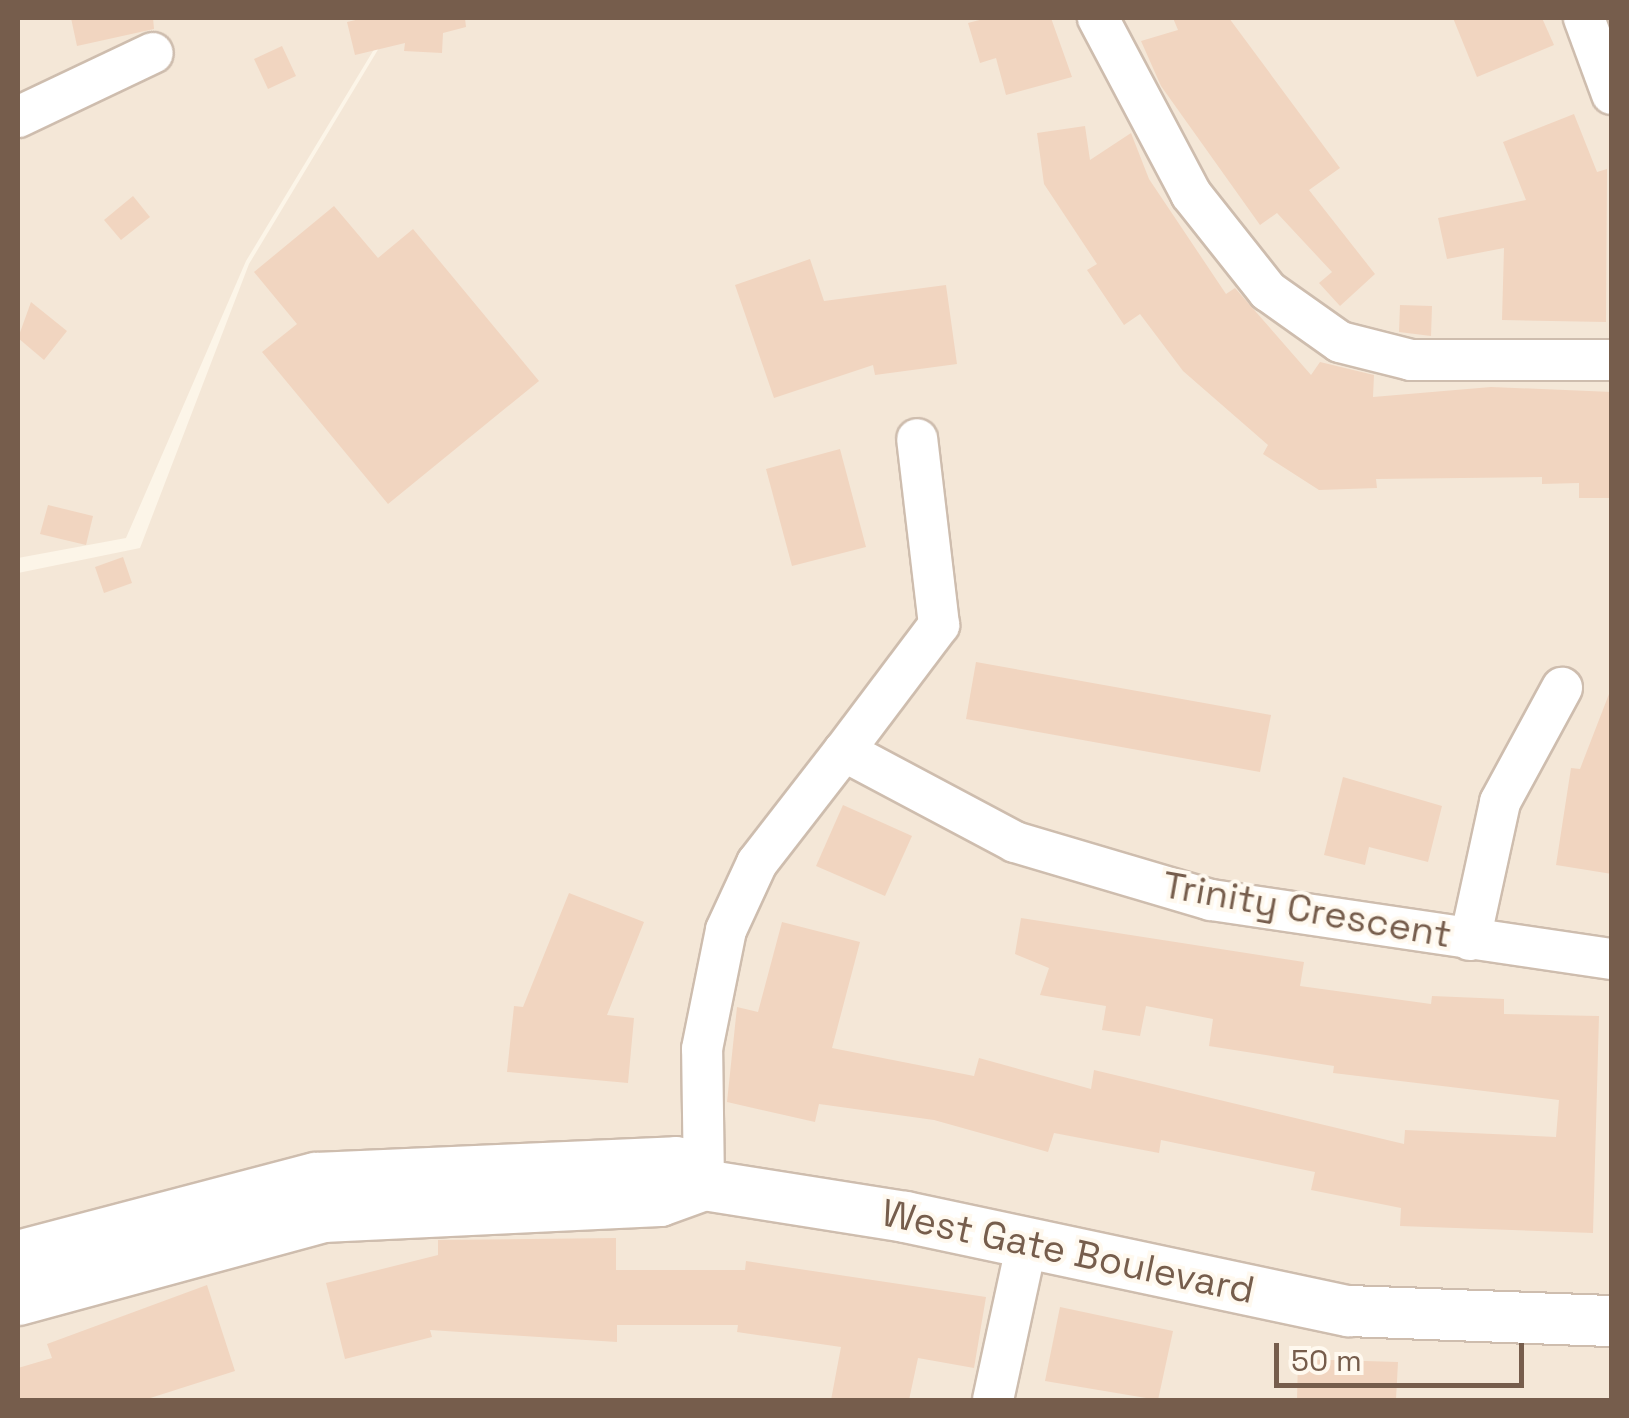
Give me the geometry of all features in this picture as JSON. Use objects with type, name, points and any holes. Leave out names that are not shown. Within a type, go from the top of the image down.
[{"type":"street","points":[[1098,18],[1190,194],[1268,290],[1340,342],[1411,360],[1612,360]]},
{"type":"street","points":[[1584,18],[1612,94]]},
{"type":"street","points":[[18,117],[152,53]]},
{"type":"street","points":[[704,1185],[702,1049],[726,930],[757,863],[939,625],[917,439]]},
{"type":"street","points":[[1470,940],[1500,802],[1562,688]]},
{"type":"street","name":"Trinity Crescent","points":[[844,751],[1015,842],[1211,900],[1612,959]]},
{"type":"street","name":"West Gate Boulevard","points":[[18,1256],[228,1195],[408,1168],[676,1162],[704,1185],[1028,1242],[1350,1311],[1612,1322]]},
{"type":"street","name":"West Gate Boulevard","points":[[18,1300],[324,1218],[660,1201],[704,1185]]},
{"type":"street","points":[[994,1400],[1028,1242]]},
{"type":"shaded area","points":[[18,18],[393,18],[246,261],[126,538],[18,558]]},
{"type":"shaded area","points":[[397,18],[1611,18],[1611,1400],[18,1400],[18,573],[140,548],[249,264]]},
{"type":"building","points":[[71,18],[153,18],[154,29],[77,46]]},
{"type":"building","points":[[364,18],[465,18],[466,27],[443,33],[442,53],[404,51],[405,43],[355,55],[347,22]]},
{"type":"building","points":[[987,18],[1051,18],[1072,77],[1006,95],[996,58],[980,63],[968,23]]},
{"type":"building","points":[[1173,18],[1229,18],[1340,168],[1309,190],[1375,274],[1340,306],[1319,283],[1332,272],[1277,213],[1260,225],[1161,86],[1141,41],[1178,30]]},
{"type":"building","points":[[1453,18],[1542,18],[1554,45],[1477,77]]},
{"type":"building","points":[[282,46],[296,76],[268,89],[254,59]]},
{"type":"building","points":[[1574,114],[1597,172],[1607,169],[1606,322],[1502,320],[1504,248],[1447,259],[1438,218],[1526,200],[1503,142]]},
{"type":"building","points":[[1085,126],[1090,160],[1131,133],[1149,179],[1226,294],[1235,288],[1311,375],[1320,362],[1374,375],[1373,397],[1491,387],[1612,392],[1612,498],[1579,498],[1579,483],[1542,484],[1542,477],[1376,479],[1377,488],[1319,490],[1263,454],[1268,445],[1183,371],[1140,314],[1124,325],[1087,270],[1097,264],[1044,184],[1037,133]]},
{"type":"building","points":[[133,196],[150,217],[121,240],[104,220]]},
{"type":"building","points":[[334,206],[378,258],[413,229],[539,381],[388,504],[262,352],[297,324],[254,272]]},
{"type":"building","points":[[810,259],[824,301],[946,285],[957,364],[875,375],[873,365],[774,398],[735,285]]},
{"type":"building","points":[[31,302],[67,331],[44,360],[18,338]]},
{"type":"building","points":[[1400,305],[1432,306],[1431,336],[1399,332]]},
{"type":"building","points":[[840,449],[866,547],[792,566],[766,469]]},
{"type":"building","points":[[48,505],[93,516],[86,545],[40,534]]},
{"type":"building","points":[[123,557],[132,583],[104,593],[95,567]]},
{"type":"building","points":[[976,662],[1271,715],[1260,772],[966,719]]},
{"type":"building","points":[[1609,694],[1612,874],[1556,865],[1571,768],[1580,769]]},
{"type":"building","points":[[1343,777],[1442,806],[1428,862],[1369,847],[1365,865],[1324,855]]},
{"type":"building","points":[[843,805],[912,836],[885,896],[816,866]]},
{"type":"building","points":[[569,893],[644,922],[607,1015],[634,1018],[628,1083],[507,1072],[514,1006],[523,1007]]},
{"type":"building","points":[[1021,918],[1304,962],[1300,986],[1431,1004],[1432,996],[1504,999],[1504,1014],[1599,1016],[1593,1233],[1400,1226],[1401,1208],[1311,1190],[1315,1172],[1161,1140],[1159,1153],[1054,1133],[1048,1152],[934,1120],[819,1104],[815,1122],[727,1102],[737,1007],[758,1012],[782,922],[860,942],[832,1048],[974,1076],[979,1058],[1091,1089],[1094,1070],[1404,1144],[1405,1130],[1556,1137],[1559,1100],[1333,1073],[1334,1066],[1209,1046],[1213,1019],[1146,1006],[1140,1036],[1102,1030],[1106,1006],[1040,995],[1049,968],[1015,954]]},
{"type":"building","points":[[616,1238],[616,1270],[745,1270],[746,1261],[986,1297],[974,1368],[918,1358],[909,1400],[831,1400],[841,1347],[737,1332],[738,1325],[617,1325],[617,1342],[430,1330],[432,1337],[345,1359],[326,1283],[438,1255],[438,1240]]},
{"type":"building","points":[[207,1285],[235,1371],[144,1400],[18,1400],[18,1368],[52,1358],[47,1344]]},
{"type":"building","points":[[1060,1307],[1173,1331],[1158,1400],[1045,1381]]},
{"type":"building","points":[[1298,1359],[1398,1362],[1396,1399],[1297,1400]]}]
